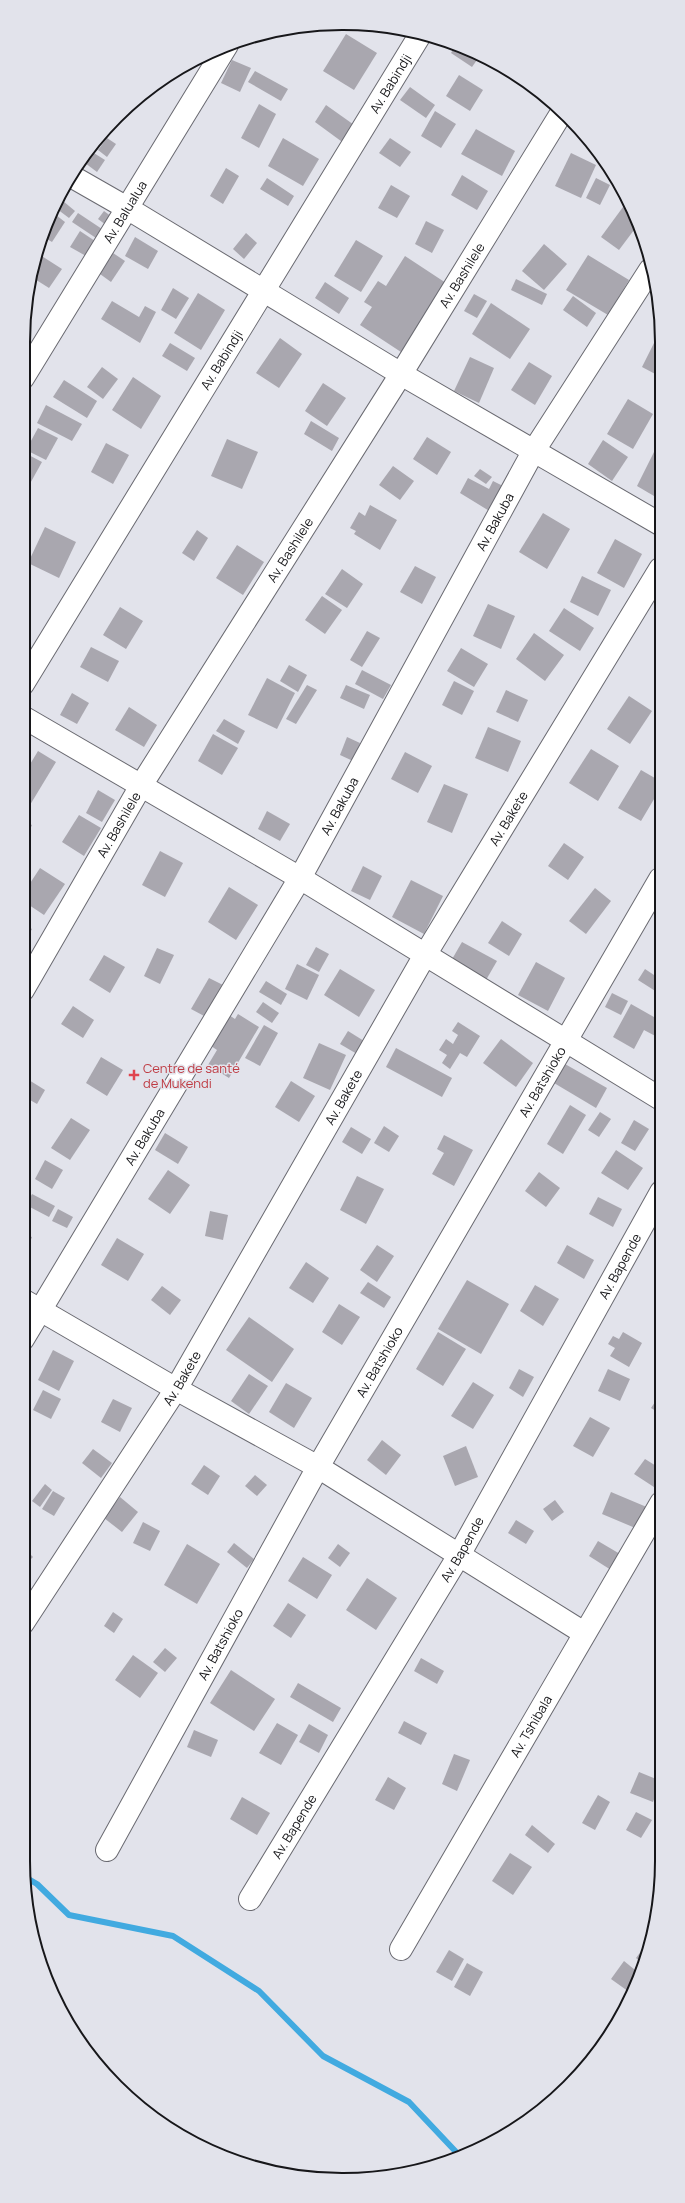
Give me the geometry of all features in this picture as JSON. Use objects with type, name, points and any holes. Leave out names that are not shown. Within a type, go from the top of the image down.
[{"type":"street","name":"Av. Babindji","points":[[30,673],[417,40]]},
{"type":"street","name":"Av. Balualua","points":[[30,367],[221,55]]},
{"type":"street","name":"Av. Bashilele","points":[[30,978],[142,784],[401,374],[559,118]]},
{"type":"street","points":[[76,179],[127,208],[401,374],[533,452],[655,521]]},
{"type":"street","name":"Av. Bakuba","points":[[32,1305],[300,878],[533,452],[647,274]]},
{"type":"street","name":"Av. Bakete","points":[[30,1612],[176,1389],[425,955],[655,577]]},
{"type":"street","points":[[30,721],[142,784],[300,878],[655,1095]]},
{"type":"street","name":"Av. Batshioko","points":[[107,1850],[318,1467],[655,887]]},
{"type":"street","name":"Av. Bapende","points":[[250,1899],[458,1556],[655,1203]]},
{"type":"street","points":[[32,1305],[176,1389],[318,1467],[458,1556],[584,1633]]},
{"type":"street","name":"Av. Tshibala","points":[[402,1949],[584,1633],[655,1513]]},
{"type":"building","points":[[346,34],[377,53],[354,90],[323,71]]},
{"type":"building","points":[[452,50],[477,60],[472,67],[451,53]]},
{"type":"building","points":[[232,60],[251,68],[240,92],[221,83]]},
{"type":"building","points":[[255,71],[288,89],[281,101],[248,82]]},
{"type":"building","points":[[459,75],[483,90],[470,111],[446,96]]},
{"type":"building","points":[[410,87],[435,105],[426,118],[400,100]]},
{"type":"building","points":[[259,104],[276,114],[259,148],[241,138]]},
{"type":"building","points":[[326,105],[357,127],[345,144],[315,122]]},
{"type":"building","points":[[435,111],[456,124],[441,148],[421,136]]},
{"type":"building","points":[[476,129],[515,151],[502,176],[461,154]]},
{"type":"building","points":[[107,138],[116,144],[107,157],[98,150]]},
{"type":"building","points":[[283,138],[319,159],[303,186],[268,166]]},
{"type":"building","points":[[390,138],[411,152],[400,167],[379,153]]},
{"type":"building","points":[[94,153],[105,160],[97,172],[86,164]]},
{"type":"building","points":[[571,153],[596,165],[581,198],[555,186]]},
{"type":"building","points":[[226,168],[239,176],[223,204],[210,196]]},
{"type":"building","points":[[462,175],[488,191],[477,210],[451,195]]},
{"type":"building","points":[[267,178],[294,196],[288,206],[260,189]]},
{"type":"building","points":[[596,178],[610,185],[600,205],[586,198]]},
{"type":"building","points":[[391,185],[410,196],[397,218],[378,208]]},
{"type":"building","points":[[63,201],[75,211],[69,218],[59,211]]},
{"type":"building","points":[[623,207],[634,230],[619,250],[601,237]]},
{"type":"building","points":[[104,211],[112,217],[106,225],[98,219]]},
{"type":"building","points":[[78,213],[102,229],[96,238],[72,222]]},
{"type":"building","points":[[57,216],[65,222],[52,242],[48,240]]},
{"type":"building","points":[[426,221],[444,230],[432,253],[415,244]]},
{"type":"building","points":[[80,231],[95,241],[86,256],[70,247]]},
{"type":"building","points":[[246,233],[257,243],[244,259],[233,249]]},
{"type":"building","points":[[135,237],[158,251],[148,269],[125,256]]},
{"type":"building","points":[[356,240],[383,256],[361,292],[334,276]]},
{"type":"building","points":[[544,244],[567,264],[544,290],[522,271]]},
{"type":"building","points":[[113,253],[125,261],[111,282],[100,274]]},
{"type":"building","points":[[588,255],[629,280],[608,315],[566,290]]},
{"type":"building","points":[[405,256],[446,283],[401,352],[360,325],[372,307],[364,302],[378,281],[386,286]]},
{"type":"building","points":[[43,257],[62,269],[49,288],[36,280]]},
{"type":"building","points":[[516,279],[547,294],[542,305],[511,290]]},
{"type":"building","points":[[325,282],[349,298],[339,314],[315,298]]},
{"type":"building","points":[[173,288],[189,298],[176,319],[161,310]]},
{"type":"building","points":[[198,293],[225,310],[201,350],[174,333]]},
{"type":"building","points":[[474,294],[487,301],[477,318],[464,311]]},
{"type":"building","points":[[573,296],[596,313],[587,327],[563,310]]},
{"type":"building","points":[[112,301],[139,317],[145,306],[156,312],[140,343],[101,319]]},
{"type":"building","points":[[491,303],[530,329],[510,359],[472,334]]},
{"type":"building","points":[[280,338],[302,354],[279,388],[256,373]]},
{"type":"building","points":[[655,341],[655,374],[642,367]]},
{"type":"building","points":[[170,343],[195,358],[187,371],[162,356]]},
{"type":"building","points":[[470,357],[494,368],[479,403],[454,391]]},
{"type":"building","points":[[529,362],[552,376],[535,405],[511,390]]},
{"type":"building","points":[[102,367],[118,379],[103,399],[87,387]]},
{"type":"building","points":[[133,377],[161,396],[141,429],[112,410]]},
{"type":"building","points":[[64,380],[97,401],[87,418],[53,397]]},
{"type":"building","points":[[323,383],[346,398],[327,426],[305,411]]},
{"type":"building","points":[[628,399],[653,414],[633,449],[607,434]]},
{"type":"building","points":[[46,405],[82,424],[72,441],[37,423]]},
{"type":"building","points":[[311,421],[339,438],[332,451],[304,434]]},
{"type":"building","points":[[38,428],[58,438],[46,460],[30,452],[30,443]]},
{"type":"building","points":[[427,437],[451,452],[437,475],[413,459]]},
{"type":"building","points":[[227,439],[258,452],[242,489],[211,476]]},
{"type":"building","points":[[603,440],[628,457],[612,481],[588,464]]},
{"type":"building","points":[[106,443],[129,455],[113,484],[91,472]]},
{"type":"building","points":[[655,450],[655,494],[654,496],[637,486]]},
{"type":"building","points":[[30,456],[42,462],[30,484]]},
{"type":"building","points":[[393,466],[414,481],[400,500],[379,485]]},
{"type":"building","points":[[480,469],[492,477],[486,484],[474,476]]},
{"type":"building","points":[[468,478],[489,489],[493,481],[507,488],[491,512],[460,493]]},
{"type":"building","points":[[370,505],[397,520],[380,550],[354,534],[356,531],[350,528],[359,512],[365,516]]},
{"type":"building","points":[[543,513],[570,529],[547,569],[519,552]]},
{"type":"building","points":[[45,527],[76,542],[59,578],[30,564],[30,559]]},
{"type":"building","points":[[197,530],[208,538],[194,561],[182,553]]},
{"type":"building","points":[[615,539],[642,554],[624,588],[597,573]]},
{"type":"building","points":[[237,545],[264,562],[243,595],[216,578]]},
{"type":"building","points":[[415,566],[436,577],[422,604],[400,592]]},
{"type":"building","points":[[342,569],[363,584],[347,608],[325,594]]},
{"type":"building","points":[[582,576],[611,590],[598,616],[570,602]]},
{"type":"building","points":[[322,596],[342,610],[325,634],[305,620]]},
{"type":"building","points":[[488,604],[515,616],[501,649],[473,636]]},
{"type":"building","points":[[120,607],[143,621],[126,649],[103,635]]},
{"type":"building","points":[[564,608],[594,628],[580,651],[549,631]]},
{"type":"building","points":[[367,631],[380,638],[362,667],[350,660]]},
{"type":"building","points":[[534,633],[564,655],[545,681],[516,659]]},
{"type":"building","points":[[91,647],[119,661],[108,682],[80,667]]},
{"type":"building","points":[[461,648],[488,664],[474,687],[447,671]]},
{"type":"building","points":[[289,665],[307,675],[298,692],[280,681]]},
{"type":"building","points":[[362,670],[391,685],[383,699],[355,684]]},
{"type":"building","points":[[267,678],[295,693],[277,729],[248,715]]},
{"type":"building","points":[[454,681],[474,691],[462,715],[442,705]]},
{"type":"building","points":[[307,685],[317,690],[296,724],[286,719]]},
{"type":"building","points":[[346,685],[370,695],[364,709],[340,698]]},
{"type":"building","points":[[506,690],[528,700],[518,722],[496,712]]},
{"type":"building","points":[[72,693],[89,703],[77,724],[60,715]]},
{"type":"building","points":[[629,696],[652,711],[630,744],[607,729]]},
{"type":"building","points":[[129,707],[157,725],[144,747],[115,730]]},
{"type":"building","points":[[224,719],[245,731],[238,744],[216,731]]},
{"type":"building","points":[[488,727],[521,741],[508,772],[475,758]]},
{"type":"building","points":[[213,734],[238,748],[222,775],[198,761]]},
{"type":"building","points":[[347,737],[360,743],[353,761],[340,755]]},
{"type":"building","points":[[591,749],[619,766],[598,801],[569,783]]},
{"type":"building","points":[[38,751],[56,762],[30,805],[30,764]]},
{"type":"building","points":[[405,752],[432,766],[418,793],[391,779]]},
{"type":"building","points":[[641,770],[655,778],[655,797],[641,821],[618,808]]},
{"type":"building","points":[[444,784],[468,794],[452,833],[427,822]]},
{"type":"building","points":[[98,790],[115,800],[102,822],[86,813]]},
{"type":"building","points":[[267,811],[290,824],[280,841],[258,829]]},
{"type":"building","points":[[79,815],[101,828],[84,856],[62,842]]},
{"type":"building","points":[[564,843],[584,857],[568,880],[548,866]]},
{"type":"building","points":[[160,851],[183,863],[165,897],[142,885]]},
{"type":"building","points":[[363,866],[382,876],[370,900],[351,891]]},
{"type":"building","points":[[40,868],[65,884],[44,915],[30,906],[30,883]]},
{"type":"building","points":[[411,880],[443,896],[424,934],[392,917]]},
{"type":"building","points":[[229,887],[258,905],[236,940],[208,922]]},
{"type":"building","points":[[595,888],[611,901],[586,934],[569,921]]},
{"type":"building","points":[[502,921],[522,934],[509,956],[488,943]]},
{"type":"building","points":[[462,942],[497,961],[486,980],[451,961]]},
{"type":"building","points":[[316,947],[329,954],[319,972],[306,965]]},
{"type":"building","points":[[157,948],[174,955],[160,984],[144,976]]},
{"type":"building","points":[[104,955],[125,967],[110,993],[89,980]]},
{"type":"building","points":[[536,962],[565,978],[548,1011],[518,995]]},
{"type":"building","points":[[297,964],[319,975],[307,1000],[285,989]]},
{"type":"building","points":[[340,969],[375,990],[359,1017],[324,995]]},
{"type":"building","points":[[645,969],[655,976],[655,991],[638,980]]},
{"type":"building","points":[[209,978],[223,985],[206,1017],[191,1009]]},
{"type":"building","points":[[266,981],[287,994],[281,1005],[259,992]]},
{"type":"building","points":[[612,993],[628,1001],[621,1015],[605,1007]]},
{"type":"building","points":[[263,1002],[279,1013],[272,1023],[256,1012]]},
{"type":"building","points":[[631,1004],[655,1018],[655,1036],[644,1030],[634,1049],[613,1037]]},
{"type":"building","points":[[73,1006],[94,1020],[83,1038],[61,1024]]},
{"type":"building","points":[[238,1014],[259,1027],[229,1078],[208,1065],[217,1050],[211,1046],[229,1015],[235,1019]]},
{"type":"building","points":[[458,1022],[480,1036],[467,1057],[460,1053],[450,1069],[442,1063],[447,1055],[439,1050],[446,1039],[453,1044],[458,1035],[452,1031]]},
{"type":"building","points":[[264,1025],[278,1033],[260,1066],[245,1058]]},
{"type":"building","points":[[348,1031],[364,1041],[357,1054],[340,1044]]},
{"type":"building","points":[[501,1039],[533,1063],[516,1087],[483,1063]]},
{"type":"building","points":[[319,1043],[346,1055],[330,1090],[303,1078]]},
{"type":"building","points":[[396,1048],[452,1078],[442,1097],[386,1067]]},
{"type":"building","points":[[101,1057],[123,1070],[107,1096],[86,1083]]},
{"type":"building","points":[[565,1064],[607,1088],[596,1108],[554,1083]]},
{"type":"building","points":[[30,1081],[45,1090],[37,1104],[30,1100]]},
{"type":"building","points":[[291,1081],[315,1096],[299,1122],[275,1107]]},
{"type":"building","points":[[570,1105],[586,1115],[563,1154],[547,1144]]},
{"type":"building","points":[[600,1112],[611,1119],[599,1137],[588,1130]]},
{"type":"building","points":[[71,1118],[90,1130],[70,1160],[51,1148]]},
{"type":"building","points":[[634,1120],[649,1129],[635,1151],[621,1143]]},
{"type":"building","points":[[384,1126],[399,1136],[389,1152],[374,1143]]},
{"type":"building","points":[[351,1127],[371,1139],[362,1154],[342,1142]]},
{"type":"building","points":[[165,1133],[188,1147],[178,1164],[155,1150]]},
{"type":"building","points":[[444,1135],[473,1150],[454,1186],[432,1174],[444,1153],[437,1149]]},
{"type":"building","points":[[616,1150],[643,1168],[628,1190],[601,1173]]},
{"type":"building","points":[[45,1160],[63,1170],[52,1189],[35,1179]]},
{"type":"building","points":[[168,1170],[190,1185],[170,1214],[148,1199]]},
{"type":"building","points":[[539,1172],[560,1188],[546,1207],[525,1191]]},
{"type":"building","points":[[357,1176],[384,1189],[366,1224],[340,1210]]},
{"type":"building","points":[[32,1194],[55,1206],[49,1217],[30,1207],[30,1198]]},
{"type":"building","points":[[598,1197],[622,1209],[613,1227],[589,1214]]},
{"type":"building","points":[[58,1209],[73,1217],[67,1228],[52,1221]]},
{"type":"building","points":[[210,1211],[228,1215],[223,1240],[205,1236]]},
{"type":"building","points":[[117,1238],[144,1254],[128,1281],[101,1265]]},
{"type":"building","points":[[377,1245],[394,1256],[377,1282],[360,1270]]},
{"type":"building","points":[[567,1245],[594,1260],[584,1279],[557,1263]]},
{"type":"building","points":[[306,1262],[329,1278],[313,1303],[289,1288]]},
{"type":"building","points":[[467,1280],[509,1304],[481,1354],[438,1329]]},
{"type":"building","points":[[368,1282],[391,1297],[384,1308],[360,1293]]},
{"type":"building","points":[[535,1285],[559,1299],[543,1326],[520,1311]]},
{"type":"building","points":[[162,1286],[181,1300],[170,1315],[151,1300]]},
{"type":"building","points":[[339,1304],[360,1317],[342,1345],[322,1332]]},
{"type":"building","points":[[249,1317],[294,1349],[272,1382],[226,1350]]},
{"type":"building","points":[[438,1332],[466,1349],[443,1386],[416,1369]]},
{"type":"building","points":[[623,1332],[642,1343],[629,1367],[610,1356],[615,1348],[608,1344],[613,1336],[619,1339]]},
{"type":"building","points":[[53,1350],[74,1361],[59,1391],[38,1380]]},
{"type":"building","points":[[519,1369],[534,1377],[523,1397],[509,1388]]},
{"type":"building","points":[[608,1369],[630,1379],[620,1401],[598,1391]]},
{"type":"building","points":[[249,1374],[268,1386],[249,1414],[231,1401]]},
{"type":"building","points":[[473,1382],[494,1395],[473,1429],[451,1416]]},
{"type":"building","points":[[286,1383],[312,1398],[294,1428],[269,1412]]},
{"type":"building","points":[[43,1390],[61,1399],[51,1419],[33,1410]]},
{"type":"building","points":[[113,1399],[132,1408],[120,1432],[101,1422]]},
{"type":"building","points":[[655,1402],[655,1410],[651,1408]]},
{"type":"building","points":[[590,1417],[610,1428],[593,1457],[573,1446]]},
{"type":"building","points":[[382,1440],[401,1455],[386,1475],[367,1460]]},
{"type":"building","points":[[466,1446],[478,1477],[455,1486],[443,1456]]},
{"type":"building","points":[[93,1449],[112,1463],[101,1478],[82,1463]]},
{"type":"building","points":[[645,1459],[655,1465],[655,1488],[634,1474]]},
{"type":"building","points":[[204,1465],[220,1476],[208,1495],[191,1484]]},
{"type":"building","points":[[255,1475],[267,1485],[257,1496],[245,1486]]},
{"type":"building","points":[[45,1484],[52,1490],[40,1507],[32,1501]]},
{"type":"building","points":[[53,1491],[65,1498],[54,1516],[42,1509]]},
{"type":"building","points":[[611,1492],[649,1508],[640,1530],[602,1514]]},
{"type":"building","points":[[120,1497],[138,1512],[122,1532],[104,1518]]},
{"type":"building","points":[[555,1500],[564,1512],[552,1521],[543,1509]]},
{"type":"building","points":[[516,1520],[534,1531],[526,1544],[508,1533]]},
{"type":"building","points":[[143,1522],[160,1531],[150,1551],[133,1543]]},
{"type":"building","points":[[598,1541],[620,1554],[611,1570],[589,1556]]},
{"type":"building","points":[[234,1543],[254,1559],[247,1568],[227,1552]]},
{"type":"building","points":[[187,1544],[220,1564],[197,1604],[164,1585]]},
{"type":"building","points":[[338,1544],[350,1553],[340,1567],[328,1558]]},
{"type":"building","points":[[303,1557],[332,1575],[317,1599],[288,1581]]},
{"type":"building","points":[[367,1578],[397,1598],[376,1630],[346,1610]]},
{"type":"building","points":[[288,1603],[306,1615],[291,1638],[273,1626]]},
{"type":"building","points":[[113,1612],[123,1619],[114,1633],[104,1626]]},
{"type":"building","points":[[165,1648],[177,1658],[165,1672],[153,1662]]},
{"type":"building","points":[[133,1655],[158,1673],[140,1698],[115,1680]]},
{"type":"building","points":[[421,1658],[444,1671],[437,1684],[414,1671]]},
{"type":"building","points":[[231,1670],[275,1699],[254,1731],[210,1703]]},
{"type":"building","points":[[298,1683],[341,1708],[333,1722],[290,1697]]},
{"type":"building","points":[[404,1721],[427,1733],[421,1745],[398,1733]]},
{"type":"building","points":[[277,1723],[298,1735],[281,1765],[259,1753]]},
{"type":"building","points":[[309,1724],[328,1735],[319,1753],[299,1742]]},
{"type":"building","points":[[194,1730],[218,1740],[211,1757],[187,1747]]},
{"type":"building","points":[[454,1754],[470,1760],[457,1791],[442,1784]]},
{"type":"building","points":[[639,1772],[655,1779],[655,1797],[653,1802],[630,1793]]},
{"type":"building","points":[[388,1777],[406,1788],[394,1810],[375,1800]]},
{"type":"building","points":[[598,1795],[610,1802],[595,1830],[582,1823]]},
{"type":"building","points":[[242,1797],[270,1813],[257,1835],[230,1819]]},
{"type":"building","points":[[636,1812],[652,1820],[641,1838],[626,1830]]},
{"type":"building","points":[[532,1825],[555,1844],[548,1853],[525,1835]]},
{"type":"building","points":[[510,1853],[532,1867],[513,1895],[492,1881]]},
{"type":"building","points":[[449,1950],[464,1959],[452,1981],[436,1972]]},
{"type":"building","points":[[641,1952],[638,1960],[636,1958]]},
{"type":"building","points":[[624,1961],[635,1970],[627,1990],[611,1979]]},
{"type":"building","points":[[467,1963],[483,1972],[470,1996],[454,1987]]},
{"type":"waterway","points":[[31,1880],[37,1884],[69,1915],[173,1936],[259,1991],[323,2056],[409,2102],[456,2151]]},
{"type":"place","name":"Centre de santé de Mukendi","points":[[134,1075]]}]
